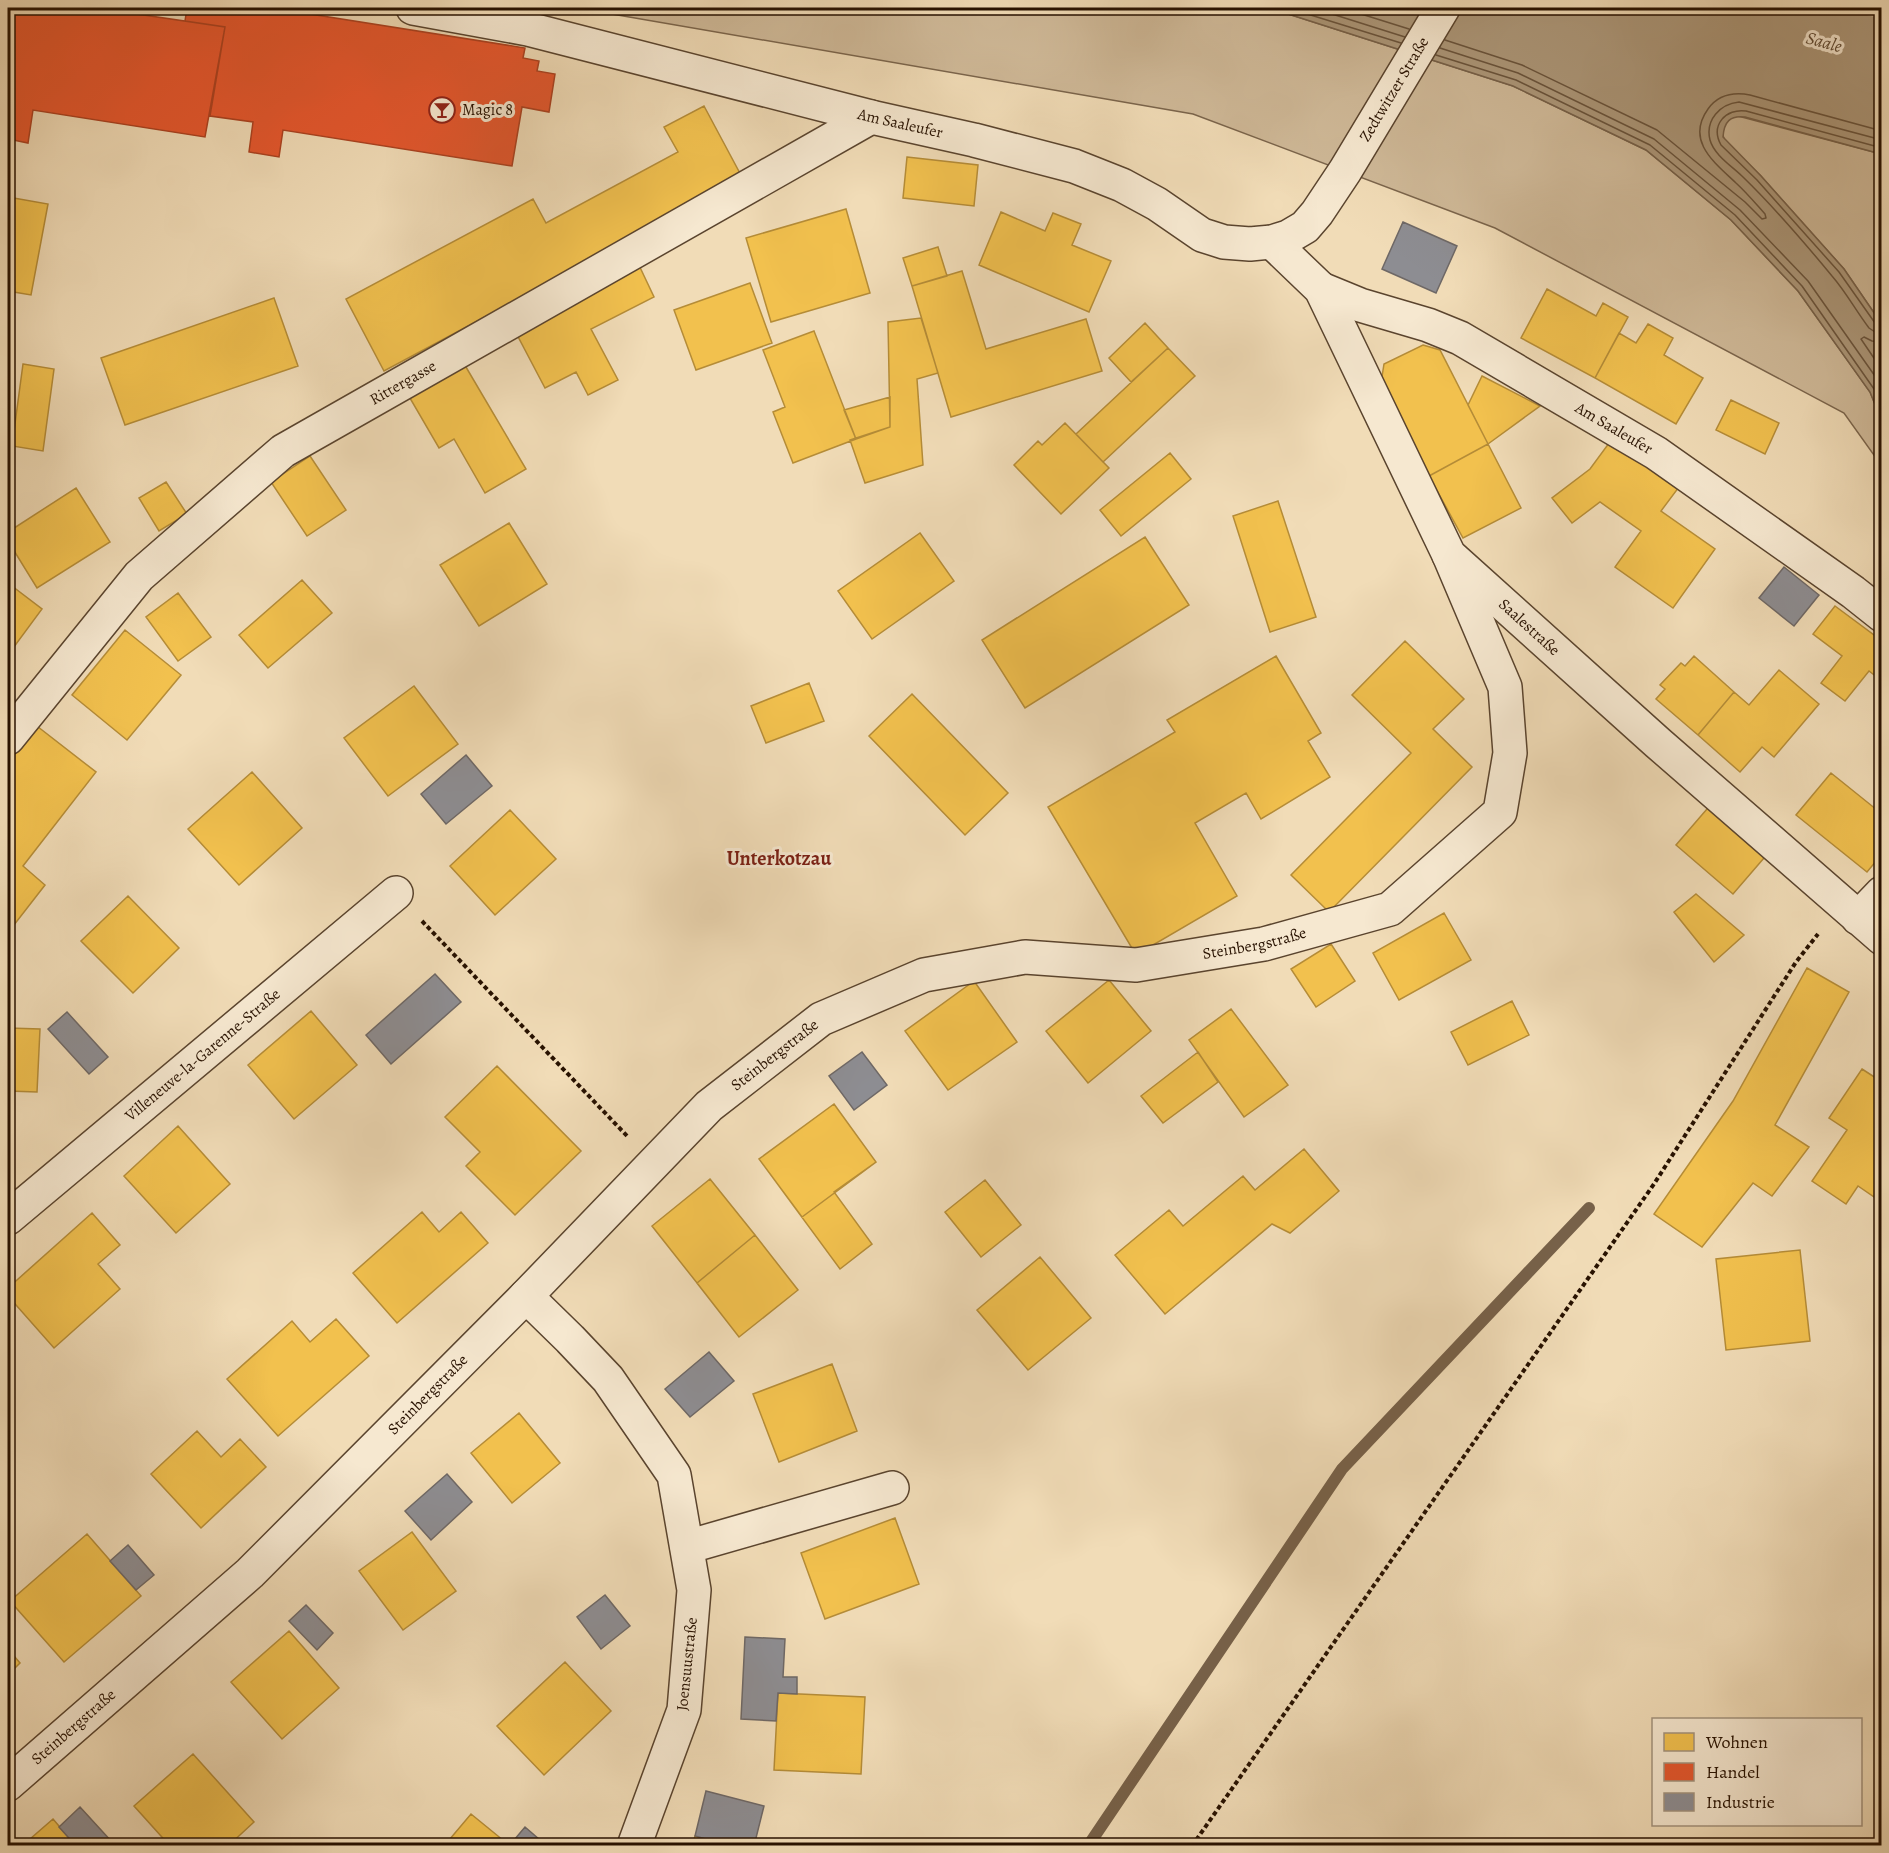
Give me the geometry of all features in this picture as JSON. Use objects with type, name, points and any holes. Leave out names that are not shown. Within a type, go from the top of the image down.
[{"type":"street","name":"Am Saaleufer","points":[[413,8],[528,30],[1074,166],[1122,185],[1158,204],[1202,235],[1224,242],[1250,244],[1272,242],[1305,227],[1345,171]]},
{"type":"street","name":"Zedtwitzer Straße","points":[[1345,171],[1443,8]]},
{"type":"street","name":"Rittergasse","points":[[8,738],[139,576],[283,451],[871,117]]},
{"type":"street","name":"Saalestraße","points":[[1272,242],[1321,289],[1449,555],[1860,920]]},
{"type":"street","name":"Am Saaleufer","points":[[1321,289],[1360,305],[1428,325],[1460,338],[1656,453],[1853,592],[1881,615]]},
{"type":"street","name":"Steinbergstraße","points":[[8,1784],[250,1573],[526,1296],[709,1106],[821,1019],[924,975],[1025,957],[1136,964],[1264,944],[1390,909],[1500,812],[1510,753],[1505,687],[1449,555]]},
{"type":"street","name":"Villeneuve-la-Garenne-Straße","points":[[8,1218],[396,893]]},
{"type":"street","points":[[1860,920],[1881,893]]},
{"type":"street","name":"Joensuustraße","points":[[526,1296],[608,1379],[675,1475],[694,1590],[684,1710],[634,1845]]},
{"type":"street","points":[[687,1547],[892,1488]]},
{"type":"path","points":[[396,893],[654,1163]]},
{"type":"path","points":[[1192,1845],[1654,1184],[1796,962],[1860,920]]},
{"type":"shaded area","points":[[577,8],[1256,8],[1282,12],[1513,86],[1646,150],[1731,220],[1798,291],[1870,392],[1881,419],[1881,465],[1844,413],[1495,228],[1193,114]]},
{"type":"shaded area","points":[[1685,8],[1881,8],[1881,63]]},
{"type":"shaded area","points":[[1738,116],[1881,154],[1881,323],[1844,269],[1761,176],[1725,141],[1723,128],[1730,119]]},
{"type":"water","points":[[1256,8],[1685,8],[1881,63],[1881,154],[1745,117],[1732,118],[1726,124],[1723,137],[1844,269],[1881,323],[1881,419],[1870,392],[1798,291],[1731,220],[1646,150],[1513,86],[1282,12]]},
{"type":"building: Wohnen","points":[[704,106],[743,179],[384,371],[346,299],[533,199],[546,223],[678,152],[664,127]]},
{"type":"building: Wohnen","points":[[907,157],[978,165],[974,206],[903,198]]},
{"type":"building: Wohnen","points":[[8,197],[48,204],[31,295],[8,291]]},
{"type":"building: Wohnen","points":[[846,209],[870,293],[771,322],[746,238]]},
{"type":"building: Wohnen","points":[[1001,212],[1045,231],[1053,213],[1081,224],[1072,245],[1111,261],[1089,312],[979,265]]},
{"type":"building: Wohnen","points":[[938,247],[947,276],[912,286],[903,258]]},
{"type":"building: Wohnen","points":[[637,261],[654,297],[591,329],[618,380],[588,395],[576,372],[545,388],[514,329]]},
{"type":"building: Wohnen","points":[[962,271],[986,349],[1086,319],[1102,371],[951,417],[912,286]]},
{"type":"building: Wohnen","points":[[750,283],[772,343],[696,370],[674,310]]},
{"type":"building: Wohnen","points":[[1547,289],[1596,316],[1603,303],[1628,317],[1595,378],[1521,338]]},
{"type":"building: Wohnen","points":[[274,298],[298,366],[125,425],[101,358]]},
{"type":"building: Wohnen","points":[[921,318],[938,373],[917,379],[923,465],[865,483],[850,440],[890,427],[888,322]]},
{"type":"building: Wohnen","points":[[1145,323],[1168,348],[1131,382],[1109,358]]},
{"type":"building: Wohnen","points":[[1648,324],[1673,338],[1664,355],[1703,378],[1676,424],[1595,378],[1619,333],[1636,343]]},
{"type":"building: Wohnen","points":[[814,331],[856,439],[793,463],[773,412],[785,407],[763,350]]},
{"type":"building: Wohnen","points":[[1423,345],[1440,350],[1488,444],[1429,476],[1381,383],[1384,364]]},
{"type":"building: Wohnen","points":[[1168,348],[1195,376],[1103,462],[1076,434]]},
{"type":"building: Wohnen","points":[[463,362],[526,469],[485,493],[454,439],[439,448],[407,393]]},
{"type":"building: Wohnen","points":[[23,364],[54,369],[43,451],[12,446]]},
{"type":"building: Wohnen","points":[[1482,376],[1540,406],[1488,444],[1468,405]]},
{"type":"building: Wohnen","points":[[890,397],[890,427],[856,439],[844,410]]},
{"type":"building: Wohnen","points":[[1731,400],[1779,423],[1765,454],[1716,430]]},
{"type":"building: Wohnen","points":[[1065,423],[1109,468],[1061,514],[1014,465],[1038,441],[1042,445]]},
{"type":"building: Wohnen","points":[[1612,439],[1679,487],[1661,511],[1715,549],[1673,608],[1615,567],[1641,531],[1600,502],[1572,523],[1552,498],[1590,469]]},
{"type":"building: Wohnen","points":[[1488,444],[1521,508],[1463,538],[1429,476]]},
{"type":"building: Wohnen","points":[[1170,453],[1191,479],[1121,536],[1100,510]]},
{"type":"building: Wohnen","points":[[310,456],[346,510],[307,536],[271,482]]},
{"type":"building: Wohnen","points":[[166,482],[187,514],[159,531],[139,498]]},
{"type":"building: Wohnen","points":[[76,488],[110,542],[37,588],[8,541],[8,532]]},
{"type":"building: Wohnen","points":[[1278,501],[1316,617],[1270,632],[1233,516]]},
{"type":"building: Wohnen","points":[[509,523],[547,584],[479,626],[440,565]]},
{"type":"building: Wohnen","points":[[920,533],[954,581],[872,639],[838,591]]},
{"type":"building: Wohnen","points":[[1145,537],[1189,605],[1025,708],[982,640]]},
{"type":"building: Wohnen","points":[[302,580],[332,613],[268,668],[239,635]]},
{"type":"building: Wohnen","points":[[8,583],[42,609],[8,655]]},
{"type":"building: Wohnen","points":[[178,593],[211,637],[178,661],[146,617]]},
{"type":"building: Wohnen","points":[[1835,606],[1882,641],[1882,681],[1869,671],[1845,701],[1821,683],[1842,656],[1813,634]]},
{"type":"building: Wohnen","points":[[125,630],[181,675],[127,740],[72,695]]},
{"type":"building: Wohnen","points":[[1405,641],[1464,699],[1433,729],[1472,767],[1329,912],[1291,875],[1411,753],[1352,695]]},
{"type":"building: Wohnen","points":[[1276,656],[1321,733],[1308,741],[1330,777],[1261,819],[1246,793],[1195,823],[1237,896],[1136,955],[1048,807],[1175,732],[1167,720]]},
{"type":"building: Wohnen","points":[[1694,656],[1734,692],[1698,735],[1656,699],[1665,689],[1660,685],[1681,663],[1685,666]]},
{"type":"building: Wohnen","points":[[1779,670],[1819,704],[1774,757],[1762,747],[1740,772],[1698,735],[1734,692],[1749,705]]},
{"type":"building: Wohnen","points":[[809,683],[824,721],[766,743],[751,706]]},
{"type":"building: Wohnen","points":[[414,686],[458,744],[388,796],[344,738]]},
{"type":"building: Wohnen","points":[[912,694],[1008,793],[965,835],[869,736]]},
{"type":"building: Wohnen","points":[[33,723],[96,772],[23,866],[45,885],[14,925],[8,920],[8,757]]},
{"type":"building: Wohnen","points":[[252,772],[302,828],[239,885],[188,829]]},
{"type":"building: Wohnen","points":[[1831,773],[1882,814],[1882,854],[1867,872],[1796,815]]},
{"type":"building: Wohnen","points":[[1713,802],[1770,851],[1733,894],[1676,845]]},
{"type":"building: Wohnen","points":[[510,810],[556,859],[495,915],[450,866]]},
{"type":"building: Wohnen","points":[[1696,894],[1744,935],[1714,962],[1674,912]]},
{"type":"building: Wohnen","points":[[128,896],[179,948],[133,993],[81,941]]},
{"type":"building: Wohnen","points":[[1444,913],[1471,960],[1399,1000],[1373,953]]},
{"type":"building: Wohnen","points":[[1331,944],[1355,981],[1316,1007],[1291,969]]},
{"type":"building: Wohnen","points":[[1807,968],[1849,992],[1775,1125],[1809,1147],[1772,1196],[1753,1183],[1702,1247],[1654,1214],[1733,1101]]},
{"type":"building: Wohnen","points":[[1109,980],[1151,1031],[1088,1083],[1046,1031]]},
{"type":"building: Wohnen","points":[[974,981],[1017,1042],[948,1090],[905,1031]]},
{"type":"building: Wohnen","points":[[1512,1001],[1529,1035],[1468,1065],[1451,1032]]},
{"type":"building: Wohnen","points":[[1231,1009],[1288,1085],[1244,1117],[1189,1040]]},
{"type":"building: Wohnen","points":[[311,1011],[357,1065],[294,1119],[248,1065]]},
{"type":"building: Wohnen","points":[[8,1028],[40,1029],[37,1092],[8,1091]]},
{"type":"building: Wohnen","points":[[1198,1052],[1218,1082],[1163,1123],[1141,1096]]},
{"type":"building: Wohnen","points":[[497,1066],[581,1151],[515,1215],[466,1166],[480,1152],[445,1117]]},
{"type":"building: Wohnen","points":[[1862,1069],[1882,1082],[1882,1195],[1880,1201],[1858,1186],[1846,1204],[1812,1181],[1847,1130],[1829,1118]]},
{"type":"building: Wohnen","points":[[834,1104],[876,1162],[802,1217],[759,1159]]},
{"type":"building: Wohnen","points":[[834,1104],[876,1162],[834,1192],[872,1244],[840,1269],[759,1159]]},
{"type":"building: Wohnen","points":[[178,1126],[230,1184],[176,1233],[124,1176]]},
{"type":"building: Wohnen","points":[[1304,1149],[1339,1191],[1290,1233],[1272,1224],[1165,1314],[1115,1255],[1169,1210],[1183,1226],[1243,1176],[1255,1190]]},
{"type":"building: Wohnen","points":[[710,1179],[755,1235],[697,1283],[652,1226]]},
{"type":"building: Wohnen","points":[[985,1180],[1021,1225],[981,1257],[945,1212]]},
{"type":"building: Wohnen","points":[[422,1212],[439,1232],[461,1212],[488,1243],[397,1323],[353,1273]]},
{"type":"building: Wohnen","points":[[92,1213],[120,1245],[98,1264],[120,1289],[54,1348],[8,1296],[8,1288]]},
{"type":"building: Wohnen","points":[[755,1235],[798,1290],[739,1337],[697,1283]]},
{"type":"building: Wohnen","points":[[1800,1250],[1810,1341],[1726,1350],[1716,1259]]},
{"type":"building: Wohnen","points":[[1040,1257],[1091,1318],[1028,1370],[977,1310]]},
{"type":"building: Wohnen","points":[[336,1319],[369,1356],[278,1436],[227,1379],[292,1321],[310,1342]]},
{"type":"building: Wohnen","points":[[832,1364],[857,1431],[779,1462],[753,1394]]},
{"type":"building: Wohnen","points":[[519,1413],[560,1463],[512,1503],[471,1453]]},
{"type":"building: Wohnen","points":[[197,1431],[221,1457],[240,1439],[266,1467],[201,1528],[151,1474]]},
{"type":"building: Wohnen","points":[[895,1518],[919,1584],[825,1619],[801,1553]]},
{"type":"building: Wohnen","points":[[412,1532],[456,1591],[403,1630],[359,1571]]},
{"type":"building: Wohnen","points":[[87,1534],[141,1596],[64,1662],[10,1601]]},
{"type":"building: Wohnen","points":[[289,1631],[339,1688],[282,1739],[231,1682]]},
{"type":"building: Wohnen","points":[[8,1649],[20,1663],[8,1675]]},
{"type":"building: Wohnen","points":[[565,1662],[611,1711],[544,1775],[497,1726]]},
{"type":"building: Wohnen","points":[[778,1693],[865,1697],[861,1774],[774,1770]]},
{"type":"building: Wohnen","points":[[193,1754],[254,1822],[228,1846],[170,1846],[134,1806]]},
{"type":"building: Wohnen","points":[[471,1814],[509,1845],[509,1846],[444,1846]]},
{"type":"building: Wohnen","points":[[53,1819],[76,1846],[22,1846]]},
{"type":"building: Wohnen","points":[[695,1836],[731,1846],[692,1846]]},
{"type":"building: Handel","points":[[8,8],[96,8],[225,27],[205,137],[33,110],[28,143],[8,139]]},
{"type":"building: Handel","points":[[187,8],[272,8],[525,48],[523,58],[539,61],[537,71],[555,74],[549,112],[522,107],[512,166],[283,130],[279,157],[249,152],[253,122],[210,116],[225,27],[185,21]]},
{"type":"building: Industrie","points":[[1403,222],[1457,246],[1436,293],[1382,269]]},
{"type":"building: Industrie","points":[[1784,567],[1819,595],[1794,626],[1759,598]]},
{"type":"building: Industrie","points":[[466,755],[492,786],[446,824],[421,794]]},
{"type":"building: Industrie","points":[[435,974],[461,1002],[391,1064],[366,1035]]},
{"type":"building: Industrie","points":[[67,1012],[108,1057],[89,1074],[48,1029]]},
{"type":"building: Industrie","points":[[862,1052],[887,1085],[854,1110],[829,1076]]},
{"type":"building: Industrie","points":[[709,1352],[734,1381],[690,1417],[665,1389]]},
{"type":"building: Industrie","points":[[447,1474],[472,1502],[431,1540],[405,1511]]},
{"type":"building: Industrie","points":[[128,1545],[154,1575],[136,1590],[110,1561]]},
{"type":"building: Industrie","points":[[605,1595],[630,1626],[601,1649],[577,1617]]},
{"type":"building: Industrie","points":[[306,1605],[333,1633],[317,1650],[289,1621]]},
{"type":"building: Industrie","points":[[745,1637],[785,1639],[783,1677],[797,1677],[797,1694],[778,1693],[776,1721],[741,1719]]},
{"type":"building: Industrie","points":[[706,1791],[764,1806],[754,1846],[731,1846],[695,1836]]},
{"type":"building: Industrie","points":[[80,1807],[112,1842],[108,1846],[76,1846],[59,1827]]},
{"type":"building: Industrie","points":[[525,1827],[547,1846],[509,1846]]},
{"type":"waterway","name":"Saale","points":[[1698,8],[1882,58]]},
{"type":"waterway","points":[[1088,1846],[1342,1469],[1589,1208]]},
{"type":"place","name":"Magic 8","points":[[442,110]]},
{"type":"district","name":"Unterkotzau","points":[[779,858]]}]
